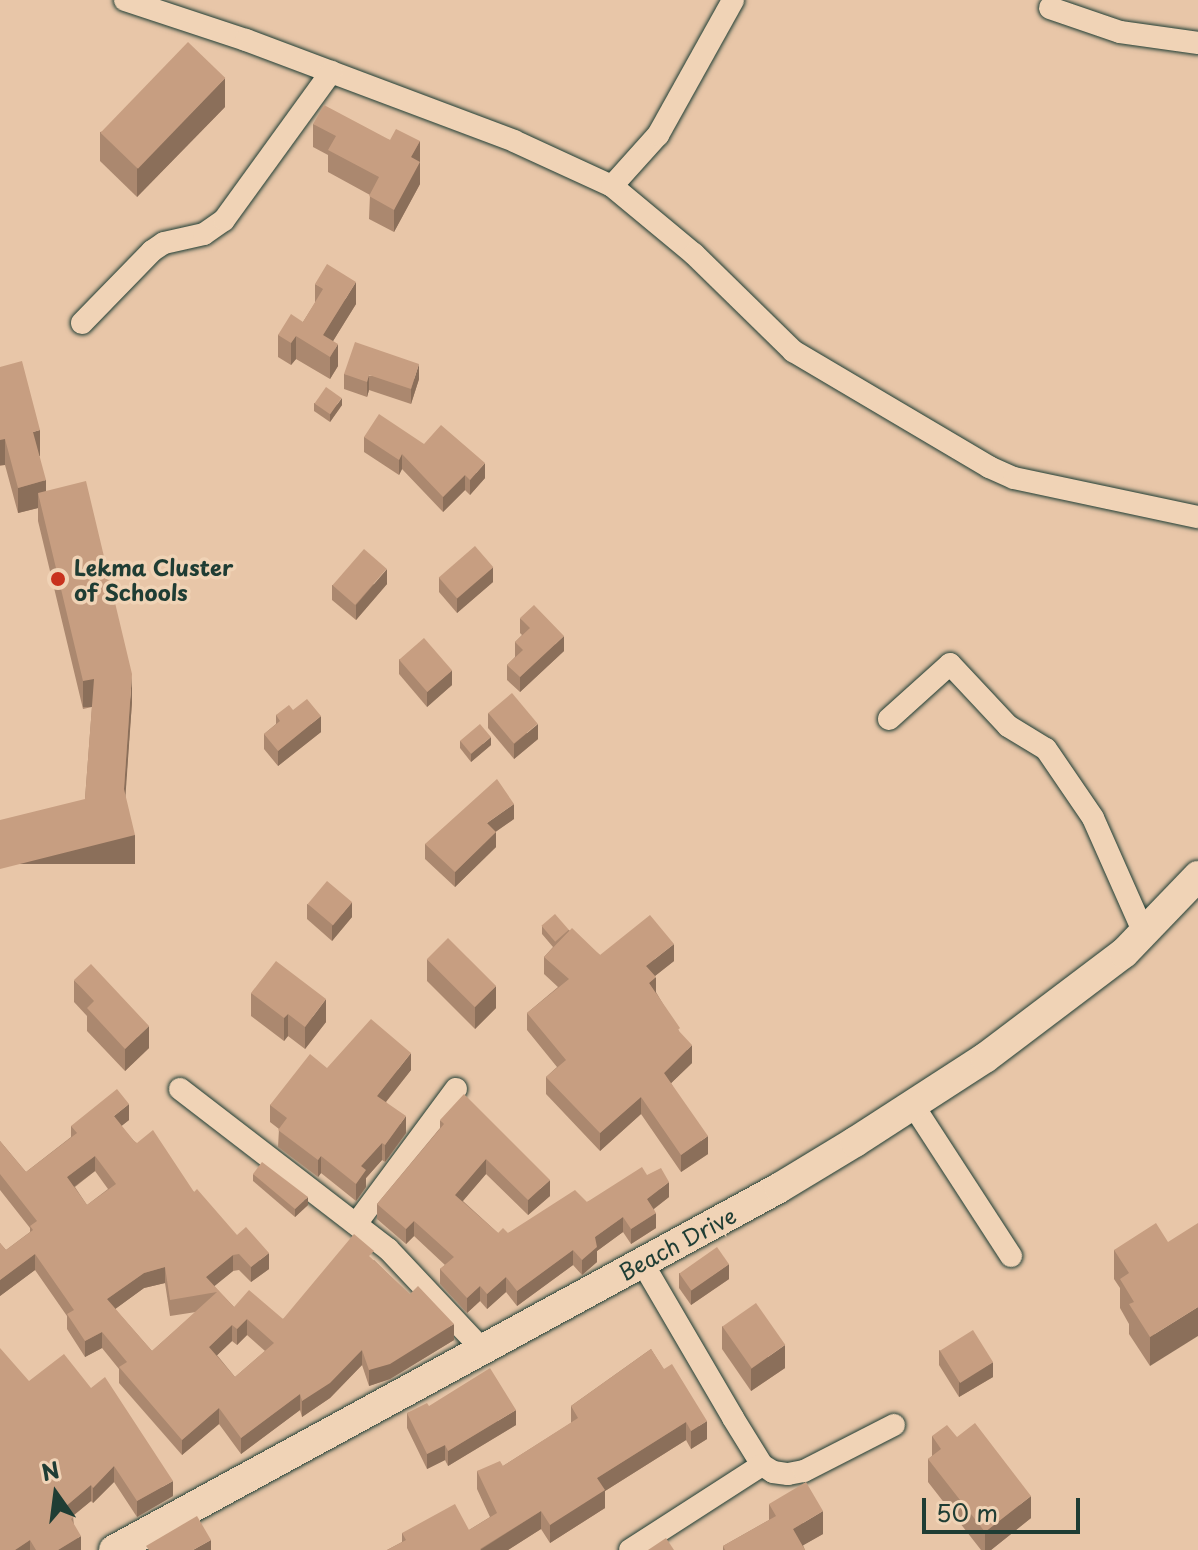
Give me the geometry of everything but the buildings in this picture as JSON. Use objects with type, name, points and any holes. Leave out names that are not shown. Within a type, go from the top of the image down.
[{"type":"street","points":[[125,0],[331,72],[514,141],[612,186],[694,254],[793,351],[989,467],[1014,478],[1198,517]]},
{"type":"street","points":[[612,186],[658,135],[733,0]]},
{"type":"street","points":[[1050,8],[1120,32],[1198,43]]},
{"type":"street","points":[[82,323],[152,251],[164,243],[204,234],[224,220],[331,72]]},
{"type":"street","points":[[889,719],[950,664],[1008,726],[1046,749],[1093,818],[1144,933]]},
{"type":"street","name":"Beach Drive","points":[[129,1546],[779,1188],[913,1105],[985,1058],[1124,953],[1198,876]]},
{"type":"street","points":[[180,1089],[388,1249],[483,1350]]},
{"type":"street","points":[[356,1224],[456,1089]]},
{"type":"street","points":[[913,1105],[1011,1256]]},
{"type":"street","points":[[642,1262],[762,1465],[773,1472],[788,1474],[804,1471],[894,1425]]},
{"type":"street","points":[[630,1550],[762,1465]]},
{"type":"place","name":"Lekma Cluster of Schools","points":[[58,579]]}]
